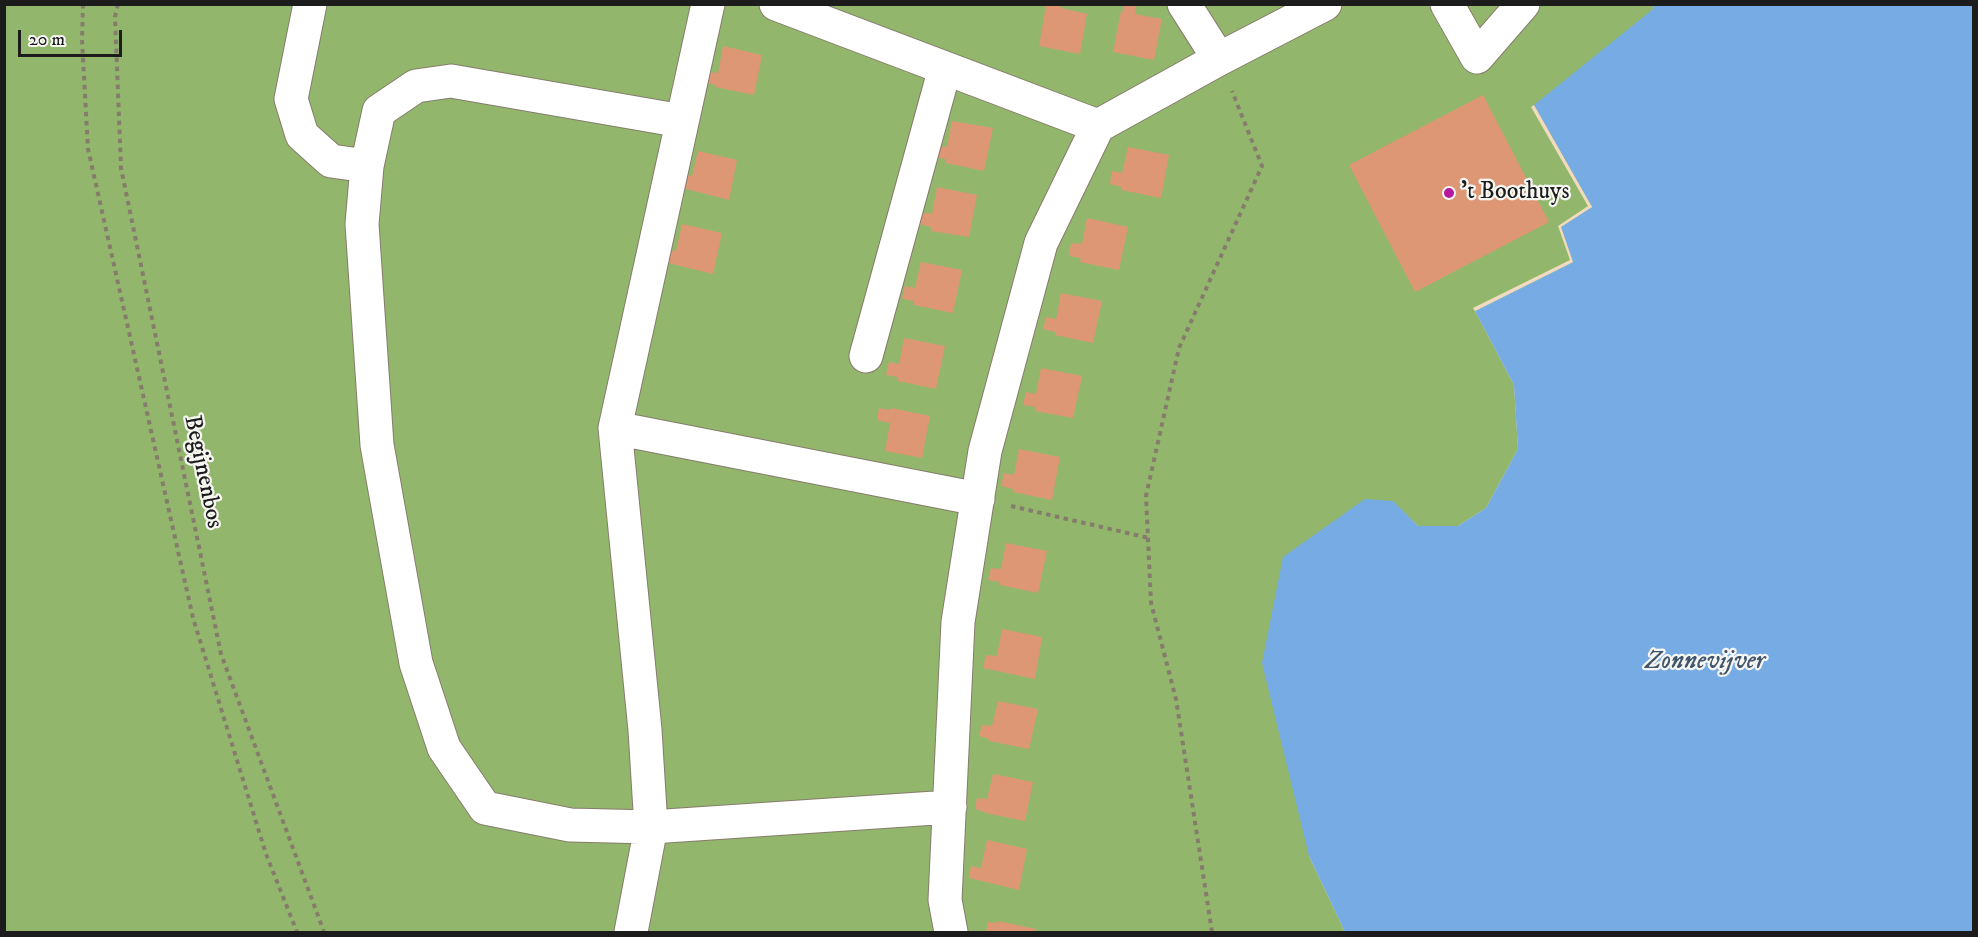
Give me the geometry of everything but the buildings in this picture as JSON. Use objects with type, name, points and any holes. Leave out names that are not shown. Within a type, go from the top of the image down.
[{"type":"lane","points":[[310,4],[291,99],[302,135],[331,161],[367,166]]},
{"type":"lane","points":[[631,933],[651,826],[645,730],[615,428],[708,4]]},
{"type":"lane","points":[[776,4],[1098,126]]},
{"type":"lane","points":[[1184,4],[1219,58]]},
{"type":"lane","points":[[951,933],[945,900],[958,622],[985,452],[1041,243],[1098,126],[1219,58],[1325,4]]},
{"type":"lane","points":[[1446,4],[1477,57],[1523,4]]},
{"type":"lane","points":[[866,356],[945,68]]},
{"type":"lane","points":[[682,121],[451,81],[416,86],[379,111],[367,166],[362,224],[377,445],[416,663],[444,748],[485,808],[570,825],[651,826],[950,807]]},
{"type":"lane","points":[[615,428],[978,499]]},
{"type":"path","points":[[83,4],[82,40],[88,149],[193,618],[266,854],[297,933]]},
{"type":"path","name":"Begijnenbos","points":[[118,4],[115,16],[121,168],[221,654],[324,933]]},
{"type":"path","points":[[1212,933],[1176,699],[1151,603],[1146,496],[1179,348],[1262,166],[1219,58]]},
{"type":"path","points":[[978,499],[1149,538]]},
{"type":"green space","points":[[1498,4],[1501,8],[1505,4],[1655,5],[1573,262],[1475,311],[1514,385],[1518,449],[1486,508],[1458,526],[1418,526],[1393,502],[1309,856],[1345,932],[5,932],[5,5]]},
{"type":"water","name":"Zonnevijver","points":[[1655,5],[1973,5],[1973,932],[1345,932],[1309,856],[1262,663],[1283,557],[1365,499],[1393,501],[1418,526],[1458,526],[1486,508],[1518,449],[1514,385],[1475,311],[1573,262],[1561,227],[1592,207],[1534,105],[1652,10]]},
{"type":"pier","points":[[1534,105],[1592,207],[1561,227],[1573,262],[1475,311],[1473,308],[1570,260],[1558,226],[1588,206],[1531,107]]},
{"type":"place","name":"'t Boothuys","points":[[1449,193]]}]
